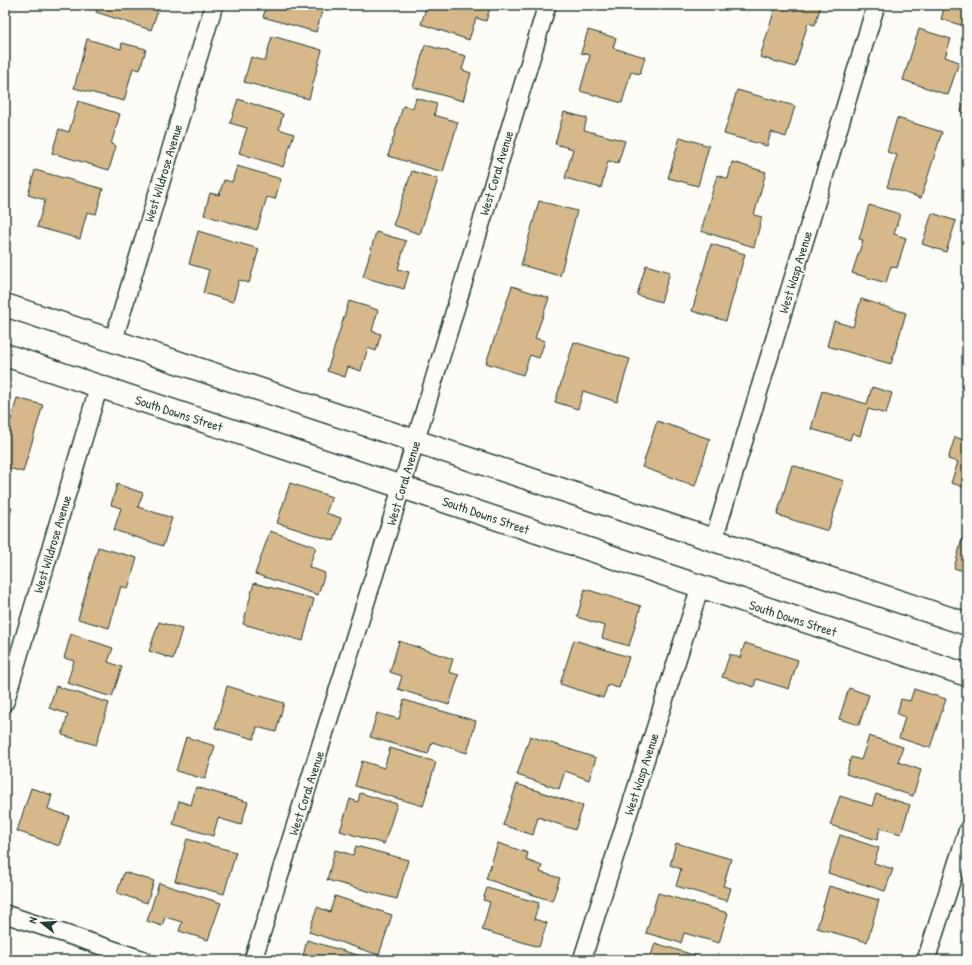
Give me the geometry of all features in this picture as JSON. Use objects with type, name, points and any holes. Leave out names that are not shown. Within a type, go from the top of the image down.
[{"type":"main road","points":[[5,305],[967,624]]},
{"type":"main road","name":"South Downs Street","points":[[5,355],[700,588],[967,675]]},
{"type":"street","name":"West Wildrose Avenue","points":[[113,342],[214,5]]},
{"type":"street","name":"West Coral Avenue","points":[[253,960],[416,441],[547,5]]},
{"type":"street","name":"West Wasp Avenue","points":[[714,539],[876,5]]},
{"type":"street","name":"West Wildrose Avenue","points":[[5,702],[99,386]]},
{"type":"street","name":"West Wasp Avenue","points":[[582,960],[700,588]]},
{"type":"street","points":[[926,960],[967,832]]},
{"type":"street","points":[[5,914],[144,960]]},
{"type":"building","points":[[98,5],[153,5],[159,7],[151,30],[96,12]]},
{"type":"building","points":[[267,5],[324,5],[316,32],[263,17]]},
{"type":"building","points":[[427,5],[491,5],[486,21],[476,18],[469,40],[421,24]]},
{"type":"building","points":[[776,5],[821,5],[815,25],[808,23],[795,67],[760,57]]},
{"type":"building","points":[[945,5],[967,5],[967,27],[941,19]]},
{"type":"building","points":[[919,29],[951,39],[945,57],[959,62],[948,95],[903,80]]},
{"type":"building","points":[[588,30],[616,38],[613,48],[645,57],[640,74],[631,72],[622,103],[580,91],[590,55],[581,53]]},
{"type":"building","points":[[272,36],[322,50],[309,99],[244,82],[251,57],[265,61]]},
{"type":"building","points":[[87,39],[121,49],[122,43],[146,49],[140,70],[133,68],[124,101],[74,88]]},
{"type":"building","points":[[425,45],[466,56],[462,70],[471,73],[463,101],[413,87]]},
{"type":"building","points":[[737,90],[795,106],[786,137],[771,132],[767,146],[724,134]]},
{"type":"building","points":[[967,93],[967,114],[961,112]]},
{"type":"building","points":[[416,98],[437,104],[434,115],[458,122],[443,172],[388,156],[403,106],[413,108]]},
{"type":"building","points":[[238,99],[283,114],[279,129],[294,134],[283,167],[239,153],[247,128],[230,123]]},
{"type":"building","points":[[78,101],[120,114],[111,144],[116,146],[109,170],[52,153],[59,129],[69,132]]},
{"type":"building","points":[[564,112],[587,118],[584,130],[625,141],[618,163],[608,161],[601,188],[565,178],[573,149],[555,144]]},
{"type":"building","points":[[897,118],[942,132],[921,198],[887,187],[897,155],[887,152]]},
{"type":"building","points":[[680,137],[709,146],[698,186],[668,178]]},
{"type":"building","points":[[732,162],[766,172],[754,215],[762,217],[754,247],[701,231],[717,175],[728,179]]},
{"type":"building","points":[[237,166],[281,179],[275,199],[267,197],[257,230],[204,215],[210,193],[219,195],[224,180],[232,182]]},
{"type":"building","points":[[35,170],[103,189],[96,214],[87,212],[80,239],[37,227],[45,200],[28,195]]},
{"type":"building","points":[[412,171],[438,179],[420,234],[393,225]]},
{"type":"building","points":[[539,201],[577,211],[560,276],[521,265]]},
{"type":"building","points":[[869,205],[900,214],[894,234],[906,238],[897,268],[891,266],[886,283],[852,273],[863,240],[859,239]]},
{"type":"building","points":[[932,213],[956,221],[946,252],[922,244]]},
{"type":"building","points":[[198,231],[259,249],[249,283],[239,280],[233,302],[203,293],[209,270],[189,264]]},
{"type":"building","points":[[376,232],[406,241],[398,269],[409,272],[404,289],[363,277]]},
{"type":"building","points":[[711,244],[745,254],[726,321],[692,311]]},
{"type":"building","points":[[646,265],[670,272],[661,302],[637,295]]},
{"type":"building","points":[[512,286],[549,298],[535,338],[545,341],[539,358],[530,355],[523,375],[486,363]]},
{"type":"building","points":[[861,299],[906,313],[891,364],[827,346],[834,321],[853,327]]},
{"type":"building","points":[[349,301],[378,310],[372,331],[381,334],[376,351],[368,348],[361,371],[348,367],[345,377],[327,371]]},
{"type":"building","points":[[574,342],[630,359],[617,402],[583,391],[578,409],[555,402]]},
{"type":"building","points":[[872,387],[892,393],[886,414],[868,409],[860,436],[852,433],[850,440],[811,429],[822,391],[867,404]]},
{"type":"building","points":[[17,398],[43,405],[23,472],[5,467],[5,419],[11,420]]},
{"type":"building","points":[[657,421],[710,439],[695,486],[642,467]]},
{"type":"building","points":[[955,437],[967,441],[967,488],[951,483],[958,462],[948,459]]},
{"type":"building","points":[[792,465],[844,481],[828,531],[777,515]]},
{"type":"building","points":[[290,483],[332,497],[326,513],[341,518],[334,541],[277,523]]},
{"type":"building","points":[[117,484],[143,493],[138,507],[172,518],[163,546],[114,530],[121,508],[111,505]]},
{"type":"building","points":[[5,506],[12,508],[5,530]]},
{"type":"building","points":[[967,521],[967,572],[954,568]]},
{"type":"building","points":[[270,531],[316,547],[309,567],[325,573],[318,595],[255,574]]},
{"type":"building","points":[[98,547],[137,558],[128,589],[121,586],[109,628],[78,619]]},
{"type":"building","points":[[254,583],[314,599],[303,641],[243,624]]},
{"type":"building","points":[[585,589],[641,606],[629,646],[602,638],[605,626],[577,617]]},
{"type":"building","points":[[159,622],[182,629],[173,659],[149,651]]},
{"type":"building","points":[[71,634],[113,648],[108,662],[122,667],[112,697],[67,683],[74,661],[64,658]]},
{"type":"building","points":[[574,640],[629,657],[619,688],[608,685],[603,698],[560,684]]},
{"type":"building","points":[[399,641],[453,659],[449,672],[459,675],[449,705],[398,689],[402,676],[390,672]]},
{"type":"building","points":[[745,643],[798,660],[789,689],[756,679],[754,687],[722,677],[730,654],[740,658]]},
{"type":"building","points":[[56,686],[109,703],[96,745],[62,735],[68,714],[49,708]]},
{"type":"building","points":[[227,686],[284,703],[276,732],[257,727],[254,739],[215,728]]},
{"type":"building","points":[[849,688],[869,695],[859,725],[839,719]]},
{"type":"building","points":[[914,689],[946,699],[930,748],[899,738],[905,717],[897,714],[901,699],[910,701]]},
{"type":"building","points":[[404,700],[476,721],[467,753],[432,742],[428,754],[370,737],[377,713],[399,719]]},
{"type":"building","points":[[530,736],[596,758],[589,780],[565,771],[559,789],[517,775]]},
{"type":"building","points":[[869,736],[903,747],[898,762],[921,770],[913,796],[846,774],[851,757],[861,760]]},
{"type":"building","points":[[186,737],[215,746],[205,779],[176,771]]},
{"type":"building","points":[[390,748],[436,762],[423,806],[355,786],[362,761],[384,768]]},
{"type":"building","points":[[517,784],[583,806],[575,830],[538,817],[533,835],[503,825]]},
{"type":"building","points":[[196,787],[248,802],[241,825],[218,818],[213,836],[173,824],[179,801],[191,805]]},
{"type":"building","points":[[31,788],[52,795],[48,809],[69,816],[59,846],[17,831]]},
{"type":"building","points":[[360,793],[397,804],[384,844],[340,831],[350,799],[358,802]]},
{"type":"building","points":[[876,794],[910,805],[901,834],[880,828],[877,840],[830,825],[840,796],[872,806]]},
{"type":"building","points":[[840,835],[879,848],[874,863],[893,869],[885,891],[828,873]]},
{"type":"building","points":[[187,839],[236,852],[224,894],[175,881]]},
{"type":"building","points":[[498,843],[528,853],[526,860],[542,866],[540,872],[560,878],[552,901],[486,879]]},
{"type":"building","points":[[676,843],[731,859],[723,886],[731,888],[727,901],[676,886],[681,869],[670,865]]},
{"type":"building","points":[[356,846],[408,860],[397,899],[327,880],[335,850],[353,855]]},
{"type":"building","points":[[124,872],[154,881],[147,903],[117,893]]},
{"type":"building","points":[[159,883],[221,903],[208,940],[179,931],[182,922],[165,917],[162,926],[147,921]]},
{"type":"building","points":[[829,886],[879,900],[867,942],[817,928]]},
{"type":"building","points":[[487,888],[539,903],[534,919],[547,923],[539,947],[482,930],[490,902],[483,900]]},
{"type":"building","points":[[658,893],[728,913],[719,943],[684,933],[681,943],[646,933]]},
{"type":"building","points":[[335,896],[392,915],[379,955],[309,932],[317,907],[330,912]]},
{"type":"building","points":[[307,940],[374,960],[302,960]]},
{"type":"building","points":[[655,943],[706,960],[637,960],[638,955],[650,959]]}]
